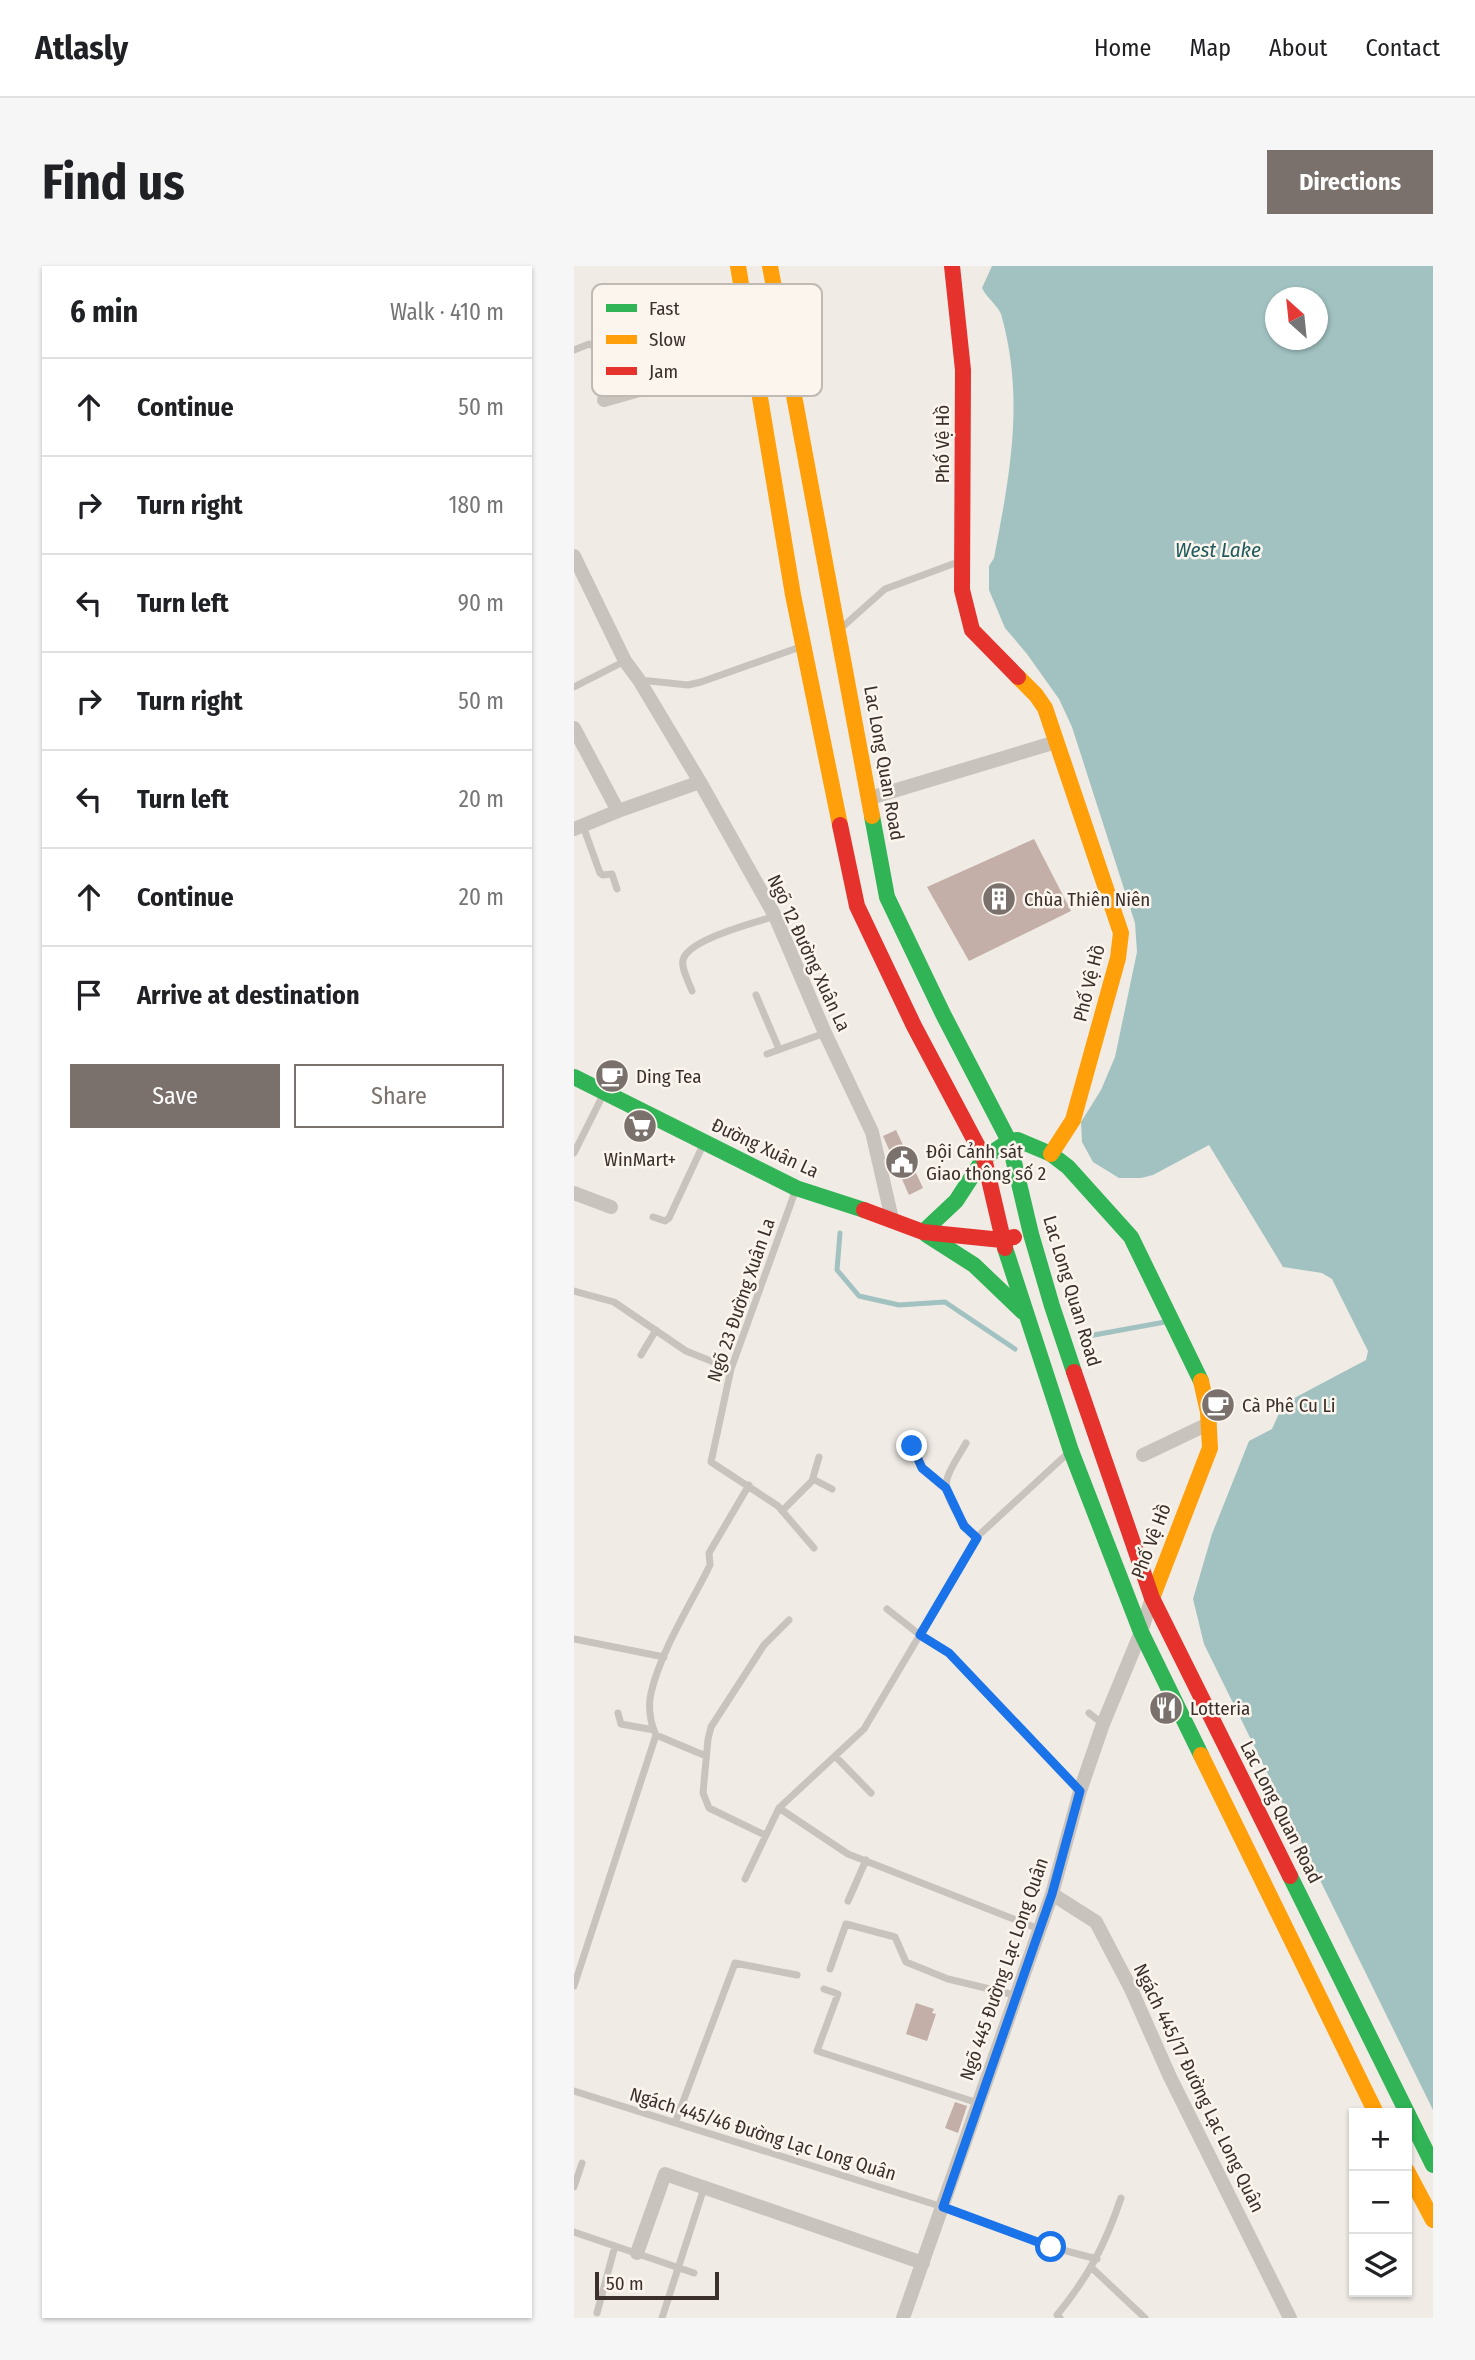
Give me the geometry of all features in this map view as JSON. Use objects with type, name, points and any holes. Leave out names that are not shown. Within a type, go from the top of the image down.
[{"type":"main road","points":[[738,266],[741,284]]},
{"type":"main road","name":"Lac Long Quan Road","points":[[770,266],[773,284]]},
{"type":"main road","name":"Phố Vệ Hồ","points":[[952,266],[963,370],[962,590],[972,630],[1036,695],[1045,708],[1121,933],[1121,946],[1073,1120],[1051,1154],[1068,1167],[1131,1237],[1200,1377],[1210,1423],[1210,1448],[1152,1598]]},
{"type":"main road","points":[[759,396],[793,595],[857,906],[914,1026],[984,1158],[1002,1240],[1071,1451],[1141,1632],[1374,2108]]},
{"type":"main road","name":"Lac Long Quan Road","points":[[795,396],[887,897],[943,1014],[1009,1141],[1031,1234],[1052,1306],[1152,1598],[1433,2165]]},
{"type":"main road","name":"Đường Xuân La","points":[[574,1077],[796,1188],[892,1219],[923,1232],[1002,1240],[1031,1234]]},
{"type":"main road","points":[[1026,1314],[980,1270],[923,1232],[956,1201],[984,1158],[1009,1141],[1018,1140],[1051,1154]]},
{"type":"main road","points":[[1412,2180],[1433,2220]]},
{"type":"street","points":[[604,400],[618,396]]},
{"type":"street","name":"Ngõ 12 Đường Xuân La","points":[[574,556],[625,661],[700,782],[775,916],[872,1132],[892,1219]]},
{"type":"street","points":[[574,728],[618,811]]},
{"type":"street","points":[[870,798],[1056,742]]},
{"type":"street","points":[[579,827],[700,782]]},
{"type":"street","points":[[574,1193],[611,1207]]},
{"type":"street","points":[[1143,1455],[1210,1423]]},
{"type":"street","name":"Ngõ 445 Đường Lạc Long Quân","points":[[903,2318],[1052,1894],[1080,1791],[1103,1724],[1152,1598]]},
{"type":"street","name":"Ngách 445/17 Đường Lạc Long Quân","points":[[1052,1894],[1096,1922],[1290,2318]]},
{"type":"street","points":[[637,2253],[665,2174],[923,2263]]},
{"type":"lane","points":[[574,350],[592,345]]},
{"type":"lane","points":[[839,630],[885,589],[962,561]]},
{"type":"lane","points":[[639,680],[688,685],[803,646]]},
{"type":"lane","points":[[574,687],[625,661]]},
{"type":"lane","points":[[579,827],[600,873],[612,874],[617,889]]},
{"type":"lane","points":[[692,990],[682,961],[688,950],[708,939],[775,916]]},
{"type":"lane","points":[[756,995],[779,1049]]},
{"type":"lane","points":[[767,1054],[825,1032]]},
{"type":"lane","points":[[574,1153],[604,1093]]},
{"type":"lane","points":[[653,1217],[665,1221],[669,1218],[704,1143]]},
{"type":"lane","name":"Ngõ 23 Đường Xuân La","points":[[796,1188],[731,1369],[711,1462],[782,1511],[814,1548]]},
{"type":"lane","points":[[574,1291],[614,1302],[686,1351],[731,1369]]},
{"type":"lane","points":[[641,1355],[656,1331]]},
{"type":"lane","points":[[946,1488],[947,1478],[966,1443]]},
{"type":"lane","points":[[912,1446],[922,1468],[946,1488],[964,1526],[977,1538]]},
{"type":"lane","points":[[745,1879],[779,1808],[864,1729],[977,1538],[1071,1451]]},
{"type":"lane","points":[[782,1511],[813,1479],[818,1457]]},
{"type":"lane","points":[[813,1479],[832,1489]]},
{"type":"lane","points":[[574,1986],[655,1732],[651,1723],[651,1694],[664,1657],[710,1565],[709,1553],[748,1485]]},
{"type":"lane","points":[[887,1609],[920,1635],[949,1653],[1080,1791]]},
{"type":"lane","points":[[765,1835],[709,1808],[703,1793],[706,1756],[711,1727],[764,1645],[789,1620]]},
{"type":"lane","points":[[574,1639],[664,1657]]},
{"type":"lane","points":[[618,1713],[621,1724],[655,1732],[706,1756]]},
{"type":"lane","points":[[1089,1713],[1103,1724]]},
{"type":"lane","points":[[835,1756],[871,1793]]},
{"type":"lane","points":[[779,1808],[848,1854],[1039,1929]]},
{"type":"lane","points":[[848,1901],[866,1860]]},
{"type":"lane","points":[[830,1969],[846,1924],[895,1937],[906,1962],[948,1979],[1015,1995]]},
{"type":"lane","points":[[675,2123],[735,1963],[797,1975]]},
{"type":"lane","points":[[824,1989],[838,1994],[817,2051],[978,2103]]},
{"type":"lane","name":"Ngách 445/46 Đường Lạc Long Quân","points":[[574,2091],[943,2207],[1051,2247],[1097,2259]]},
{"type":"lane","points":[[574,2187],[582,2162]]},
{"type":"lane","points":[[662,2318],[705,2188]]},
{"type":"lane","points":[[1060,2318],[1057,2315],[1097,2259],[1121,2198]]},
{"type":"lane","points":[[574,2232],[694,2273]]},
{"type":"lane","points":[[597,2313],[615,2246]]},
{"type":"lane","points":[[1091,2268],[1145,2318]]},
{"type":"water","name":"West Lake","points":[[992,266],[1433,266],[1433,2110],[1204,1644],[1193,1599],[1212,1534],[1249,1441],[1272,1429],[1283,1404],[1366,1360],[1368,1351],[1332,1279],[1322,1273],[1283,1267],[1209,1145],[1153,1175],[1119,1178],[1093,1162],[1082,1142],[1081,1122],[1101,1090],[1115,1057],[1137,952],[1135,923],[1072,727],[1059,699],[1005,628],[989,590],[989,566],[994,558],[1010,466],[1014,406],[1008,345],[1001,314],[982,288]]},
{"type":"building","name":"Chùa Thiên Niên","points":[[1034,839],[1071,911],[969,961],[927,887]]},
{"type":"building","name":"Đội Cảnh sát Giao thông số 2","points":[[896,1130],[923,1188],[909,1195],[883,1136]]},
{"type":"building","points":[[916,2003],[934,2009],[932,2013],[936,2014],[927,2041],[906,2034]]},
{"type":"building","points":[[955,2102],[967,2106],[958,2133],[945,2128]]},
{"type":"waterway","points":[[840,1233],[837,1270],[859,1296],[899,1305],[945,1302],[1015,1349]]},
{"type":"waterway","points":[[1083,1337],[1165,1322]]},
{"type":"traffic: fast","points":[[872,816],[887,897],[943,1014],[1009,1141],[1031,1234],[1074,1372]]},
{"type":"traffic: fast","points":[[574,1077],[796,1188],[864,1210]]},
{"type":"traffic: fast","points":[[923,1232],[956,1201],[984,1158],[1009,1141],[1018,1140],[1051,1154],[1068,1167],[1131,1237],[1201,1381]]},
{"type":"traffic: fast","points":[[927,1235],[974,1265],[1023,1312]]},
{"type":"traffic: fast","points":[[1005,1248],[1071,1451],[1141,1632],[1201,1755]]},
{"type":"traffic: fast","points":[[1290,1876],[1433,2165]]},
{"type":"traffic: slow","points":[[738,266],[741,284]]},
{"type":"traffic: slow","points":[[770,266],[773,284]]},
{"type":"traffic: slow","points":[[760,396],[793,595],[840,825]]},
{"type":"traffic: slow","points":[[794,396],[872,816]]},
{"type":"traffic: slow","points":[[1018,677],[1045,708],[1121,933],[1118,958],[1073,1120],[1051,1154]]},
{"type":"traffic: slow","points":[[1152,1598],[1210,1448],[1208,1412],[1201,1381]]},
{"type":"traffic: slow","points":[[1201,1755],[1374,2108]]},
{"type":"traffic: slow","points":[[1412,2180],[1433,2220]]},
{"type":"traffic: jam","points":[[952,266],[963,370],[962,590],[972,630],[1018,677]]},
{"type":"traffic: jam","points":[[840,825],[857,906],[914,1026],[984,1158],[1005,1248]]},
{"type":"traffic: jam","points":[[864,1210],[923,1232],[1002,1240],[1014,1237]]},
{"type":"traffic: jam","points":[[1074,1372],[1152,1598],[1290,1876]]},
{"type":"place","name":"Chùa Thiên Niên","points":[[999,899]]},
{"type":"place","name":"Ding Tea","points":[[612,1076]]},
{"type":"place","name":"WinMart+","points":[[640,1126]]},
{"type":"place","name":"Đội Cảnh sát Giao thông số 2","points":[[902,1162]]},
{"type":"place","name":"Cà Phê Cu Li","points":[[1218,1405]]},
{"type":"place","name":"Lotteria","points":[[1166,1708]]},
{"type":"route","points":[[912,1446],[922,1468],[946,1488],[964,1526],[977,1538],[920,1635],[949,1653],[1080,1791],[1052,1894],[943,2207],[1051,2247]]}]
